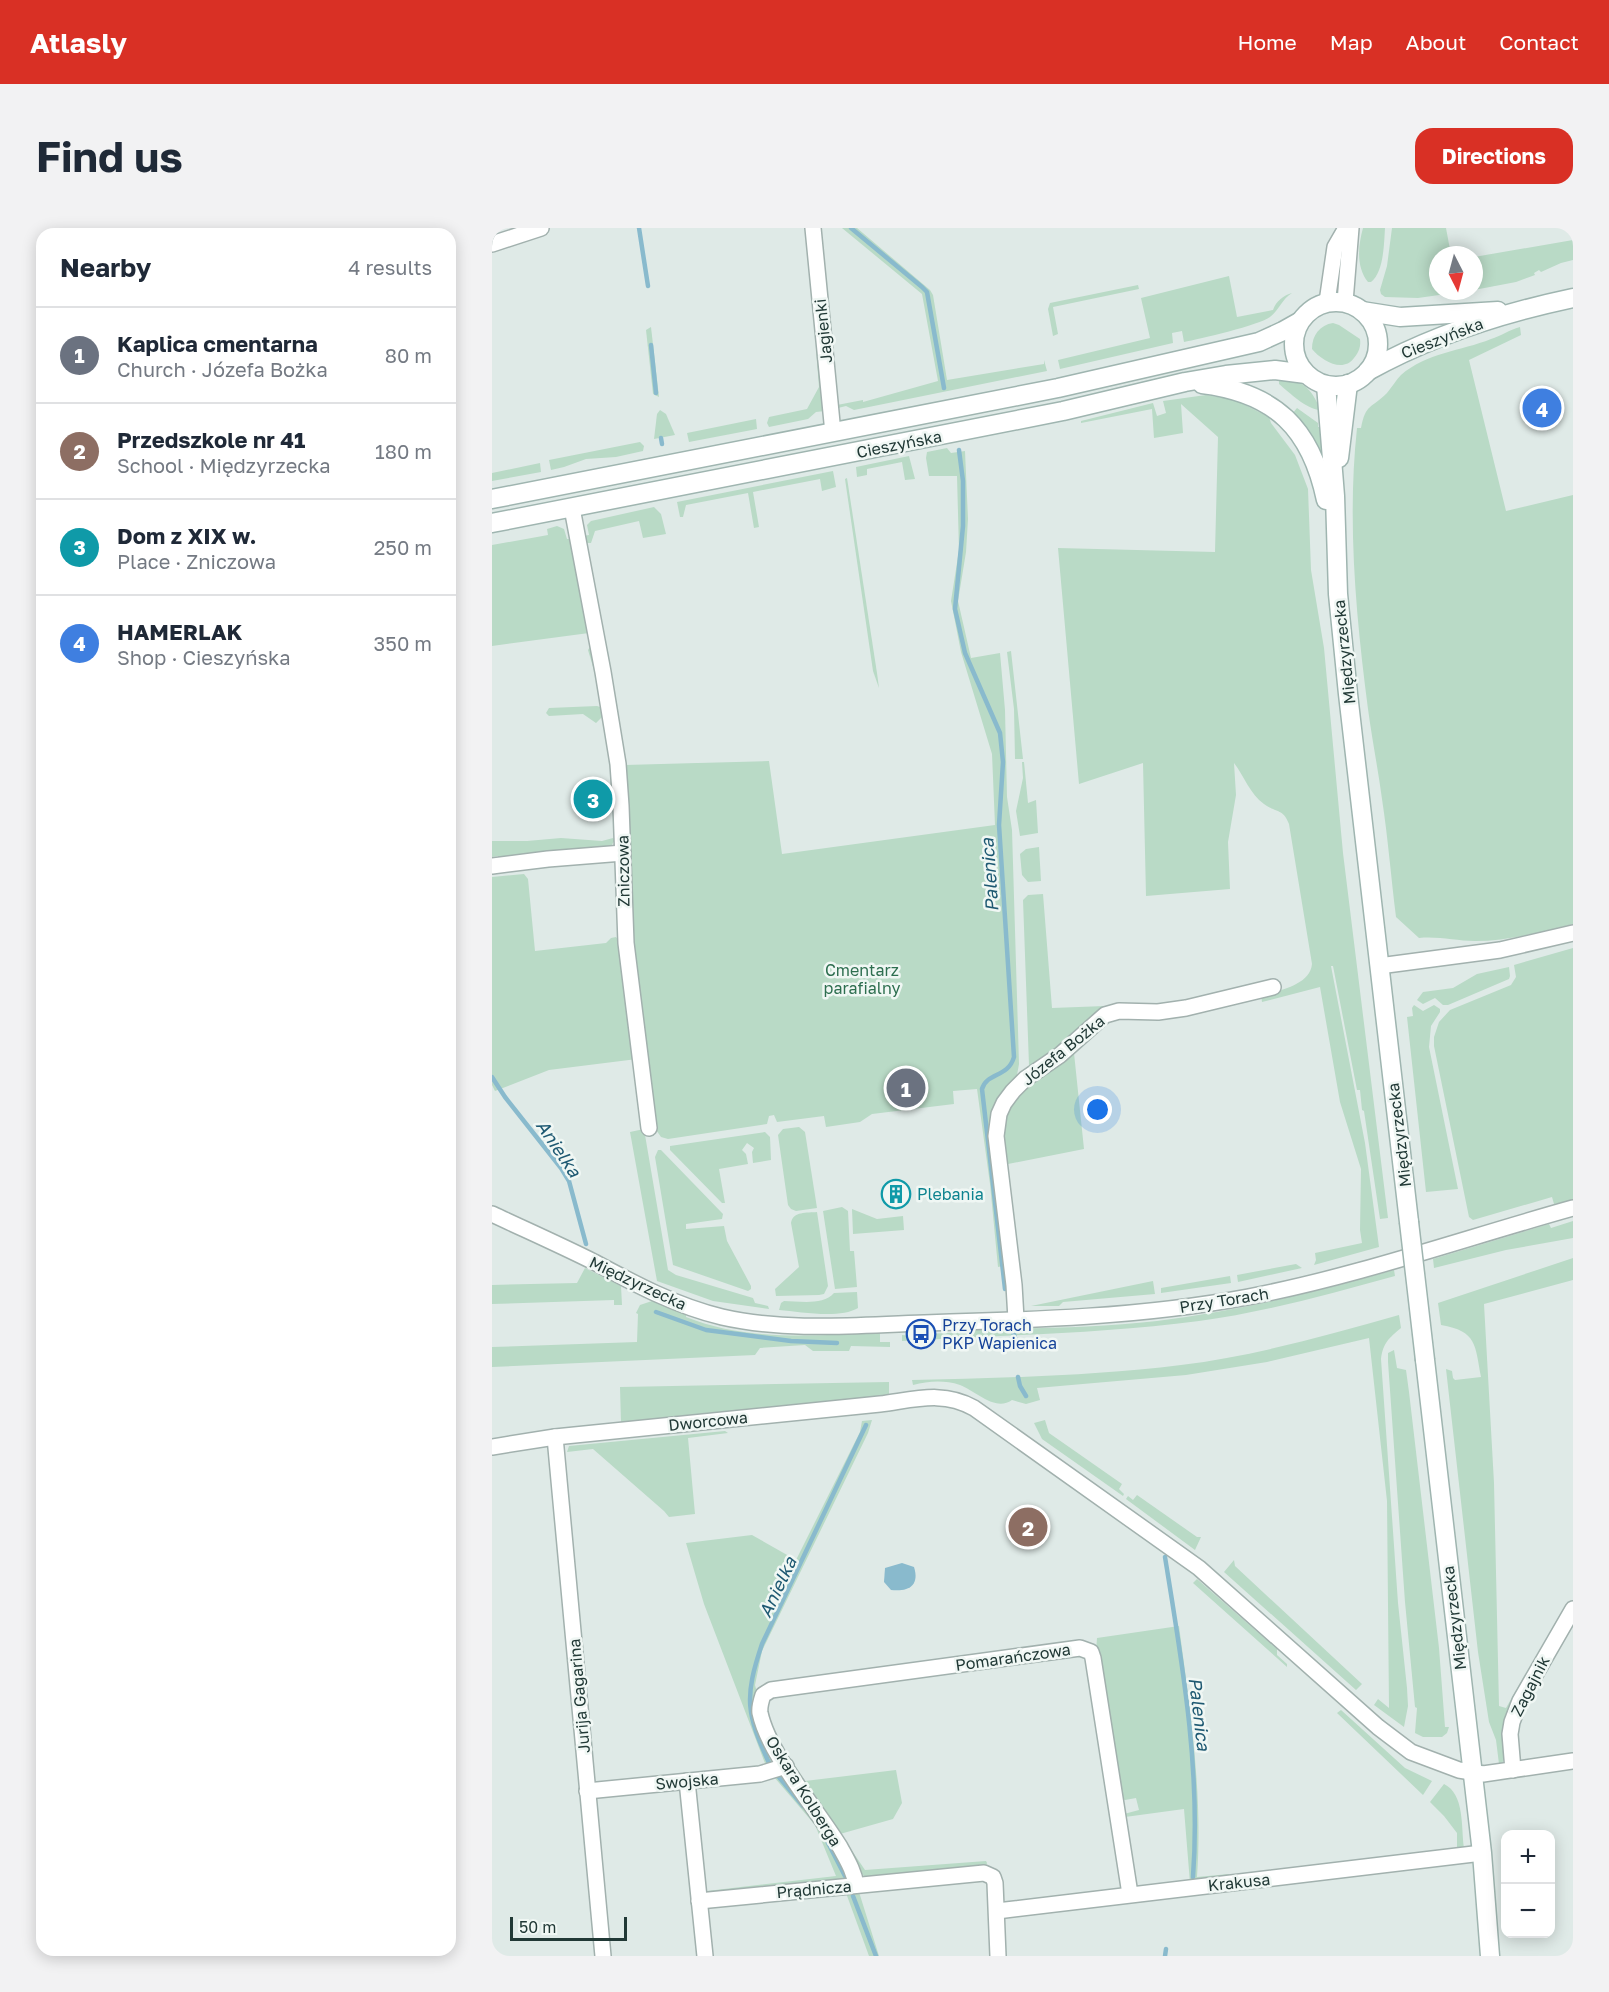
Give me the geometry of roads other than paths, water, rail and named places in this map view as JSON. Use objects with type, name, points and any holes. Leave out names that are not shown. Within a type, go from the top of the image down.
[{"type":"main road","name":"Cieszyńska","points":[[1368,371],[1414,347],[1519,310],[1573,298]]},
{"type":"main road","points":[[1336,302],[1362,311],[1371,321],[1377,340],[1375,359],[1368,371],[1359,379],[1348,384],[1326,385],[1315,381],[1300,366],[1296,351],[1296,332],[1299,322],[1311,309],[1336,302]]},
{"type":"main road","name":"Cieszyńska","points":[[1362,311],[1400,317],[1519,310]]},
{"type":"main road","name":"Cieszyńska","points":[[492,499],[1058,388],[1229,350],[1267,339],[1299,322]]},
{"type":"main road","name":"Cieszyńska","points":[[492,523],[1063,411],[1185,382],[1275,370],[1306,374]]},
{"type":"main road","points":[[1185,382],[1217,386],[1249,394],[1278,411],[1302,436],[1311,451],[1321,477],[1338,594]]},
{"type":"main road","name":"Międzyrzecka","points":[[1335,496],[1348,384]]},
{"type":"main road","name":"Międzyrzecka","points":[[1326,385],[1335,496],[1338,594],[1482,1853],[1490,1956]]},
{"type":"street","points":[[492,244],[541,228]]},
{"type":"street","name":"Jagienki","points":[[813,228],[833,433]]},
{"type":"street","points":[[1336,302],[1335,248],[1346,228]]},
{"type":"street","points":[[1336,302],[1351,228]]},
{"type":"street","name":"Zniczowa","points":[[572,508],[618,764],[626,943],[649,1128]]},
{"type":"street","points":[[492,866],[623,853]]},
{"type":"street","points":[[1379,966],[1500,950],[1573,933]]},
{"type":"street","name":"Józefa Bożka","points":[[1016,1319],[996,1136],[999,1114],[1013,1091],[1025,1078],[1060,1055],[1105,1015],[1119,1011],[1148,1012],[1186,1008],[1273,987]]},
{"type":"street","name":"Przy Torach","points":[[865,1325],[1095,1317],[1198,1305],[1265,1294],[1353,1272],[1573,1208]]},
{"type":"street","name":"Międzyrzecka","points":[[492,1214],[652,1292],[704,1312],[744,1321],[799,1326],[865,1325]]},
{"type":"street","name":"Dworcowa","points":[[492,1447],[555,1437],[924,1398],[955,1399],[974,1408],[1199,1568],[1402,1747],[1422,1757],[1473,1773]]},
{"type":"street","name":"Jurija Gagarina","points":[[555,1437],[603,1956]]},
{"type":"street","name":"Zagajnik","points":[[1513,1770],[1510,1734],[1512,1722],[1520,1701],[1573,1609]]},
{"type":"street","name":"Pomarańczowa","points":[[763,1695],[771,1690],[1080,1648],[1087,1649],[1093,1658],[1130,1894]]},
{"type":"street","name":"Oskara Kolberga","points":[[763,1695],[760,1712],[767,1732],[786,1766],[829,1828],[853,1871],[856,1885]]},
{"type":"street","points":[[1473,1773],[1492,1774],[1573,1761]]},
{"type":"street","name":"Swojska","points":[[587,1791],[760,1774],[786,1766]]},
{"type":"street","points":[[687,1781],[705,1956]]},
{"type":"street","name":"Krakusa","points":[[997,1911],[1482,1853]]},
{"type":"street","name":"Prądnicza","points":[[699,1901],[984,1873],[993,1877],[997,1911]]},
{"type":"street","points":[[997,1911],[998,1956]]},
{"type":"water","points":[[902,1563],[914,1567],[914,1583],[907,1589],[891,1590],[884,1582],[885,1568]]},
{"type":"waterway","name":"Anielka","points":[[639,228],[648,286]]},
{"type":"waterway","name":"Palenica","points":[[851,228],[927,292],[944,388]]},
{"type":"waterway","name":"Anielka","points":[[651,345],[656,393]]},
{"type":"waterway","name":"Anielka","points":[[661,438],[662,444]]},
{"type":"waterway","name":"Palenica","points":[[959,450],[963,481],[963,526],[955,609],[965,653],[1000,733],[1003,762],[999,825],[1014,1057],[1011,1064],[1003,1072],[988,1080],[982,1089],[1005,1289]]},
{"type":"waterway","name":"Anielka","points":[[492,1077],[569,1181],[586,1244]]},
{"type":"waterway","name":"Anielka","points":[[656,1312],[706,1330],[791,1341],[837,1343]]},
{"type":"waterway","name":"Palenica","points":[[1012,1328],[1015,1338]]},
{"type":"waterway","name":"Palenica","points":[[1018,1377],[1026,1396]]},
{"type":"waterway","name":"Anielka","points":[[770,1765],[756,1732],[750,1705],[750,1692],[756,1663],[762,1644],[866,1425]]},
{"type":"waterway","name":"Palenica","points":[[1165,1557],[1183,1676],[1192,1756],[1195,1837],[1193,1877]]},
{"type":"waterway","name":"Anielka","points":[[778,1776],[803,1806]]},
{"type":"waterway","name":"Anielka","points":[[824,1835],[845,1876]]},
{"type":"waterway","name":"Anielka","points":[[853,1896],[876,1956]]},
{"type":"waterway","name":"Palenica","points":[[1165,1956],[1166,1949]]},
{"type":"place","name":"HAMERLAK","points":[[1542,408]]},
{"type":"place","name":"Dom z XIX w.","points":[[593,799]]},
{"type":"place","name":"Kaplica cmentarna","points":[[906,1088]]},
{"type":"place","name":"Plebania","points":[[896,1194]]},
{"type":"place","name":"Przy Torach PKP Wapienica","points":[[921,1334]]},
{"type":"place","name":"Przedszkole nr 41","points":[[1028,1527]]},
{"type":"park label","name":"Cmentarz parafialny","points":[[862,979]]}]
